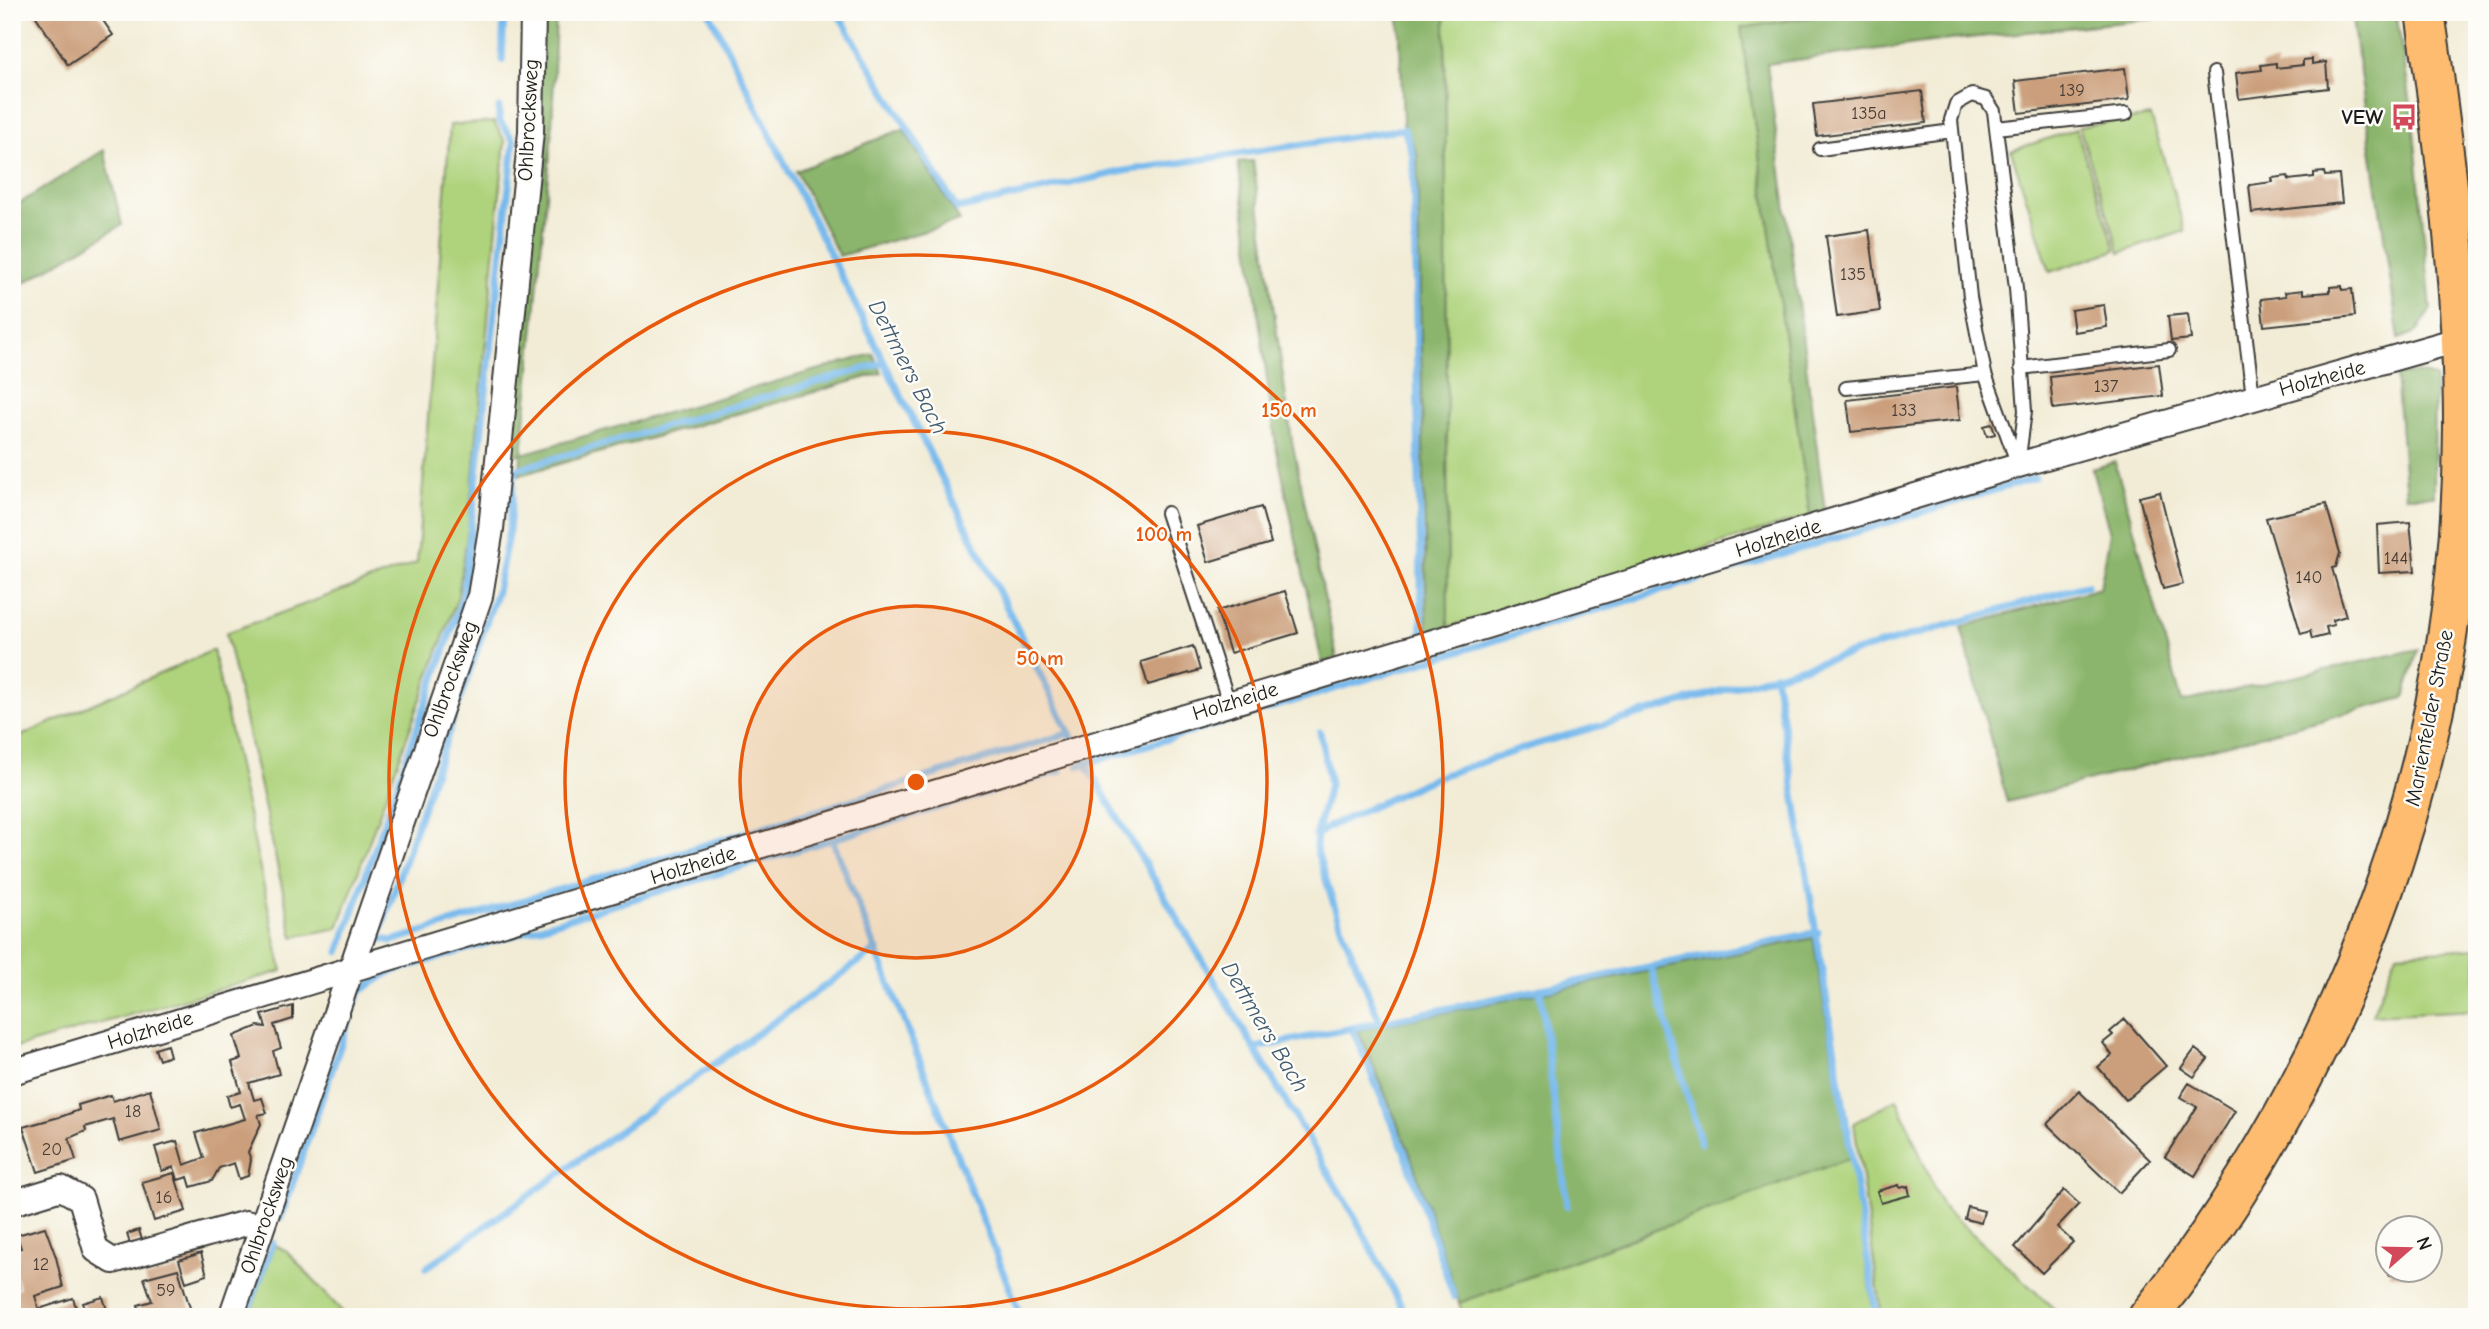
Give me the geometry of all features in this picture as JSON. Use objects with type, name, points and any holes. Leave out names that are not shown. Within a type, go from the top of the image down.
[{"type":"main road","name":"Marienfelder Straße","points":[[2148,1317],[2233,1199],[2292,1102],[2340,1007],[2382,901],[2404,835],[2433,717],[2450,615],[2460,522],[2463,427],[2461,340],[2452,214],[2425,12]]},
{"type":"street","name":"Ohlbrocksweg","points":[[232,1317],[480,596],[491,529],[529,145],[533,12]]},
{"type":"street","name":"Holzheide","points":[[12,1072],[2018,465],[2461,340]]},
{"type":"street","points":[[12,1203],[61,1188],[81,1199],[96,1250],[113,1261],[246,1223],[262,1227]]},
{"type":"lane","points":[[2214,73],[2253,397]]},
{"type":"lane","points":[[1972,95],[1986,99],[1994,111],[2016,288],[2025,411],[2018,465],[1985,374],[1970,297],[1951,120],[1956,104],[1972,95]]},
{"type":"lane","points":[[1996,128],[2126,114]]},
{"type":"lane","points":[[1820,149],[1952,131]]},
{"type":"lane","points":[[2021,368],[2169,350]]},
{"type":"lane","points":[[1846,388],[1985,374]]},
{"type":"lane","points":[[1167,513],[1229,703]]},
{"type":"green space","points":[[541,12],[556,12],[552,132],[522,454],[873,354],[882,373],[520,475],[521,454],[507,455]]},
{"type":"green space","points":[[1399,12],[1445,12],[1448,627],[1427,632],[1417,153],[1403,123]]},
{"type":"green space","points":[[1445,12],[1841,12],[1741,28],[1810,516],[1448,627]]},
{"type":"green space","points":[[1841,12],[2220,12],[1931,42],[1767,64],[1825,511],[1810,516],[1741,28]]},
{"type":"green space","points":[[2351,12],[2396,12],[2412,110],[2431,309],[2417,332],[2399,339]]},
{"type":"green space","points":[[2151,116],[2185,231],[2120,253],[2079,127]]},
{"type":"green space","points":[[494,122],[505,141],[468,529],[458,596],[338,928],[293,937],[226,633],[417,563],[450,125]]},
{"type":"green space","points":[[903,129],[960,221],[839,256],[796,171]]},
{"type":"green space","points":[[2076,129],[2116,250],[2050,272],[2011,151]]},
{"type":"green space","points":[[104,150],[122,225],[12,290],[12,208]]},
{"type":"green space","points":[[1253,161],[1292,441],[1337,658],[1322,663],[1276,446],[1238,162]]},
{"type":"green space","points":[[2418,373],[2435,377],[2434,496],[2406,496],[2396,375]]},
{"type":"green space","points":[[2115,462],[2182,702],[2418,649],[2404,698],[2007,802],[1961,627],[2100,588],[2110,533],[2092,469]]},
{"type":"green space","points":[[213,650],[282,971],[12,1049],[12,740]]},
{"type":"green space","points":[[1813,938],[1850,1158],[1459,1303],[1409,1151],[1358,1030]]},
{"type":"green space","points":[[2477,948],[2477,1010],[2372,1015],[2397,953]]},
{"type":"green space","points":[[1897,1099],[1941,1205],[2063,1317],[1882,1317],[1854,1123]]},
{"type":"green space","points":[[1850,1158],[1874,1317],[1464,1317],[1459,1303]]},
{"type":"green space","points":[[275,1245],[287,1251],[347,1317],[249,1317]]},
{"type":"building","points":[[33,12],[97,12],[113,35],[68,65]]},
{"type":"building","points":[[2312,59],[2312,64],[2326,62],[2328,88],[2239,99],[2236,73],[2262,70],[2261,65],[2276,63],[2276,68],[2303,65],[2303,60]]},
{"type":"building","points":[[2125,68],[2129,100],[2019,113],[2015,81]]},
{"type":"building","points":[[1922,91],[1926,123],[1817,136],[1813,104]]},
{"type":"building","points":[[2324,172],[2325,176],[2339,175],[2342,203],[2252,213],[2249,185],[2273,182],[2272,178],[2288,176],[2289,180],[2314,177],[2314,173]]},
{"type":"building","points":[[1869,230],[1880,311],[1837,317],[1826,236]]},
{"type":"building","points":[[2342,286],[2342,290],[2352,289],[2355,316],[2264,326],[2261,299],[2286,296],[2285,292],[2303,290],[2303,294],[2330,292],[2330,287]]},
{"type":"building","points":[[2104,305],[2107,327],[2074,332],[2071,310]]},
{"type":"building","points":[[2188,314],[2191,339],[2171,341],[2168,316]]},
{"type":"building","points":[[2159,364],[2163,396],[2053,409],[2050,377]]},
{"type":"building","points":[[1956,387],[1960,420],[1851,432],[1847,400]]},
{"type":"building","points":[[1992,424],[1995,434],[1987,436],[1984,426]]},
{"type":"building","points":[[2160,492],[2183,584],[2163,589],[2139,497]]},
{"type":"building","points":[[2326,504],[2340,553],[2336,567],[2332,568],[2346,616],[2333,620],[2334,625],[2326,627],[2328,635],[2312,639],[2310,631],[2301,634],[2266,518]]},
{"type":"building","points":[[1261,507],[1271,543],[1208,562],[1197,526]]},
{"type":"building","points":[[2410,522],[2415,571],[2379,573],[2377,525]]},
{"type":"building","points":[[1285,591],[1298,633],[1230,653],[1217,611]]},
{"type":"building","points":[[1193,646],[1200,670],[1148,685],[1141,662]]},
{"type":"building","points":[[293,1006],[293,1019],[274,1025],[281,1048],[273,1051],[279,1074],[249,1083],[254,1100],[262,1098],[267,1113],[258,1115],[261,1124],[248,1152],[251,1160],[248,1176],[239,1179],[234,1163],[219,1168],[212,1181],[191,1187],[188,1177],[178,1180],[174,1167],[162,1171],[155,1147],[177,1141],[184,1165],[204,1158],[196,1133],[245,1119],[240,1104],[230,1107],[227,1096],[241,1092],[232,1062],[241,1059],[234,1036],[258,1026],[266,1027],[262,1015]]},
{"type":"building","points":[[2125,1019],[2166,1066],[2126,1100],[2098,1067],[2112,1055],[2103,1043],[2113,1035],[2110,1032]]},
{"type":"building","points":[[167,1045],[170,1056],[159,1060],[155,1049]]},
{"type":"building","points":[[2195,1049],[2208,1059],[2194,1077],[2181,1068]]},
{"type":"building","points":[[2189,1083],[2235,1111],[2195,1176],[2165,1157],[2197,1107],[2180,1097]]},
{"type":"building","points":[[150,1089],[161,1130],[119,1142],[113,1119],[85,1127],[86,1131],[69,1138],[76,1160],[38,1172],[23,1127],[63,1116],[79,1110],[78,1105],[111,1095],[113,1101]]},
{"type":"building","points":[[2079,1091],[2150,1160],[2119,1193],[2047,1124]]},
{"type":"building","points":[[174,1173],[186,1211],[154,1221],[142,1182]]},
{"type":"building","points":[[1899,1185],[1900,1188],[1908,1186],[1910,1195],[1881,1203],[1877,1191]]},
{"type":"building","points":[[2064,1190],[2079,1204],[2057,1227],[2073,1242],[2042,1273],[2015,1247]]},
{"type":"building","points":[[1968,1207],[1984,1211],[1981,1223],[1965,1219]]},
{"type":"building","points":[[45,1227],[63,1287],[35,1296],[39,1309],[73,1298],[79,1317],[17,1317],[12,1291],[20,1288],[12,1265],[12,1251],[21,1248],[17,1235]]},
{"type":"building","points":[[139,1230],[142,1240],[130,1244],[127,1234]]},
{"type":"building","points":[[201,1253],[207,1275],[186,1282],[179,1260]]},
{"type":"building","points":[[178,1269],[191,1311],[170,1317],[141,1317],[138,1305],[152,1301],[144,1278]]},
{"type":"building","points":[[103,1297],[109,1317],[87,1317],[83,1303]]},
{"type":"waterway","points":[[502,60],[504,12]]},
{"type":"waterway","name":"Dettmers Bach","points":[[709,12],[1073,740]]},
{"type":"waterway","points":[[837,12],[957,209],[1124,171],[1404,129],[1413,155],[1422,633]]},
{"type":"waterway","points":[[339,952],[463,597],[514,141],[499,120],[499,108]]},
{"type":"waterway","points":[[884,363],[518,469],[514,476],[509,530],[497,591],[378,938],[392,941],[1070,733]]},
{"type":"waterway","points":[[1078,766],[2035,478]]},
{"type":"waterway","points":[[1316,836],[1328,827],[1434,778],[1537,744],[2087,585]]},
{"type":"waterway","points":[[1775,674],[1877,1317]]},
{"type":"waterway","points":[[1320,732],[1330,784],[1317,830],[1316,848],[1340,924],[1380,1022]]},
{"type":"waterway","name":"Dettmers Bach","points":[[1084,761],[1358,1223],[1407,1317]]},
{"type":"waterway","points":[[281,1217],[359,992],[390,972],[1060,771]]},
{"type":"waterway","points":[[832,839],[1021,1317]]},
{"type":"waterway","points":[[1255,1048],[1818,932]]},
{"type":"waterway","points":[[426,1268],[877,949]]},
{"type":"waterway","points":[[1651,967],[1701,1144]]},
{"type":"waterway","points":[[1540,989],[1567,1206]]},
{"type":"waterway","points":[[1352,1028],[1405,1153],[1454,1297]]},
{"type":"waterway","points":[[246,1317],[273,1243]]},
{"type":"place","name":"VEW","points":[[2404,117]]}]
